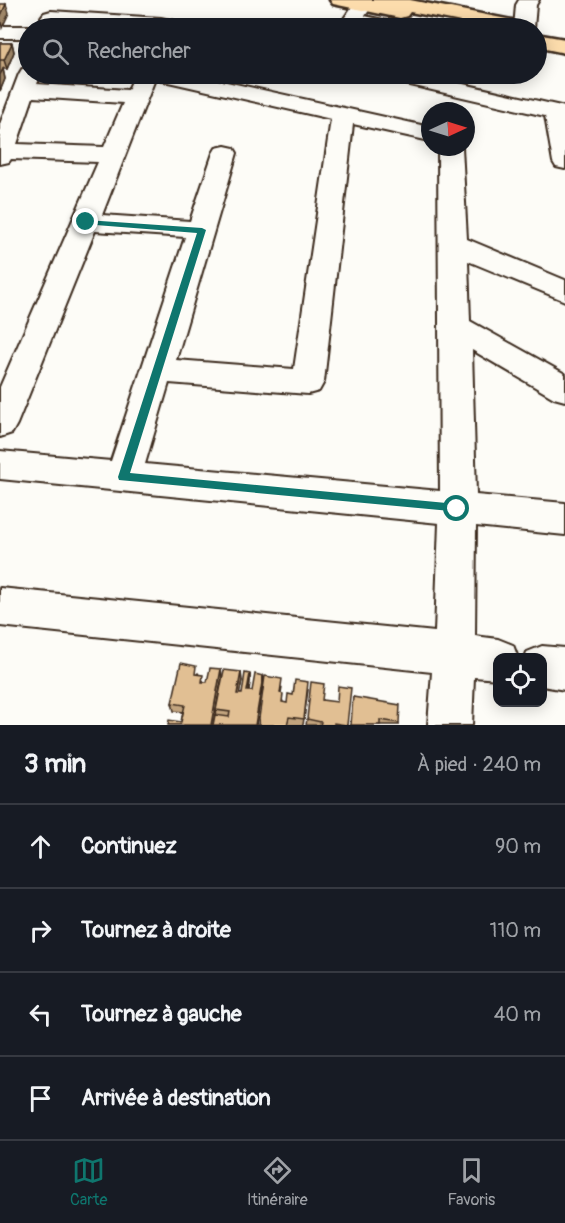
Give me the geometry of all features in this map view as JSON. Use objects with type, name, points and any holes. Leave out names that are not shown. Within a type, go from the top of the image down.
[{"type":"main road","points":[[340,0],[371,2],[465,18]]},
{"type":"main road","points":[[371,2],[438,18]]},
{"type":"main road","points":[[547,33],[565,37]]},
{"type":"main road","points":[[547,42],[565,46]]},
{"type":"street","points":[[524,18],[529,0]]},
{"type":"street","points":[[355,18],[371,2]]},
{"type":"street","points":[[52,15],[119,18]]},
{"type":"street","points":[[0,32],[18,32]]},
{"type":"street","points":[[20,84],[7,121],[1,154],[113,155]]},
{"type":"street","points":[[208,84],[421,132]]},
{"type":"street","points":[[453,102],[454,84]]},
{"type":"street","points":[[467,84],[560,113],[565,162]]},
{"type":"street","points":[[0,424],[142,85]]},
{"type":"street","points":[[157,370],[308,382],[343,114]]},
{"type":"street","points":[[123,477],[225,153]]},
{"type":"street","points":[[450,156],[457,509],[455,653],[450,725]]},
{"type":"street","points":[[86,222],[202,230]]},
{"type":"street","points":[[453,244],[565,291]]},
{"type":"street","points":[[454,326],[565,389]]},
{"type":"street","points":[[0,465],[565,519]]},
{"type":"street","points":[[0,607],[493,658]]},
{"type":"street","points":[[547,667],[565,669]]},
{"type":"building","points":[[0,4],[6,4],[0,17]]},
{"type":"building","points":[[0,43],[12,43],[4,60],[0,60]]},
{"type":"building","points":[[181,663],[196,666],[195,674],[203,675],[202,682],[207,682],[210,668],[221,669],[211,725],[168,725],[169,720],[181,722],[185,705],[172,703]]},
{"type":"building","points":[[224,670],[241,672],[237,694],[242,694],[245,673],[250,674],[247,691],[252,691],[255,674],[263,676],[255,725],[213,725],[215,715],[229,717],[230,712],[216,710]]},
{"type":"building","points":[[265,676],[282,679],[280,693],[283,694],[282,702],[287,703],[288,694],[293,695],[295,680],[308,682],[304,719],[289,717],[287,725],[258,725]]},
{"type":"building","points":[[311,682],[324,684],[322,700],[337,702],[338,686],[351,688],[347,725],[334,723],[334,725],[320,725],[321,722],[307,719]]},
{"type":"building","points":[[353,697],[400,705],[399,723],[380,720],[380,725],[351,725]]},
{"type":"route","points":[[86,222],[202,230],[123,477],[457,509]]}]
